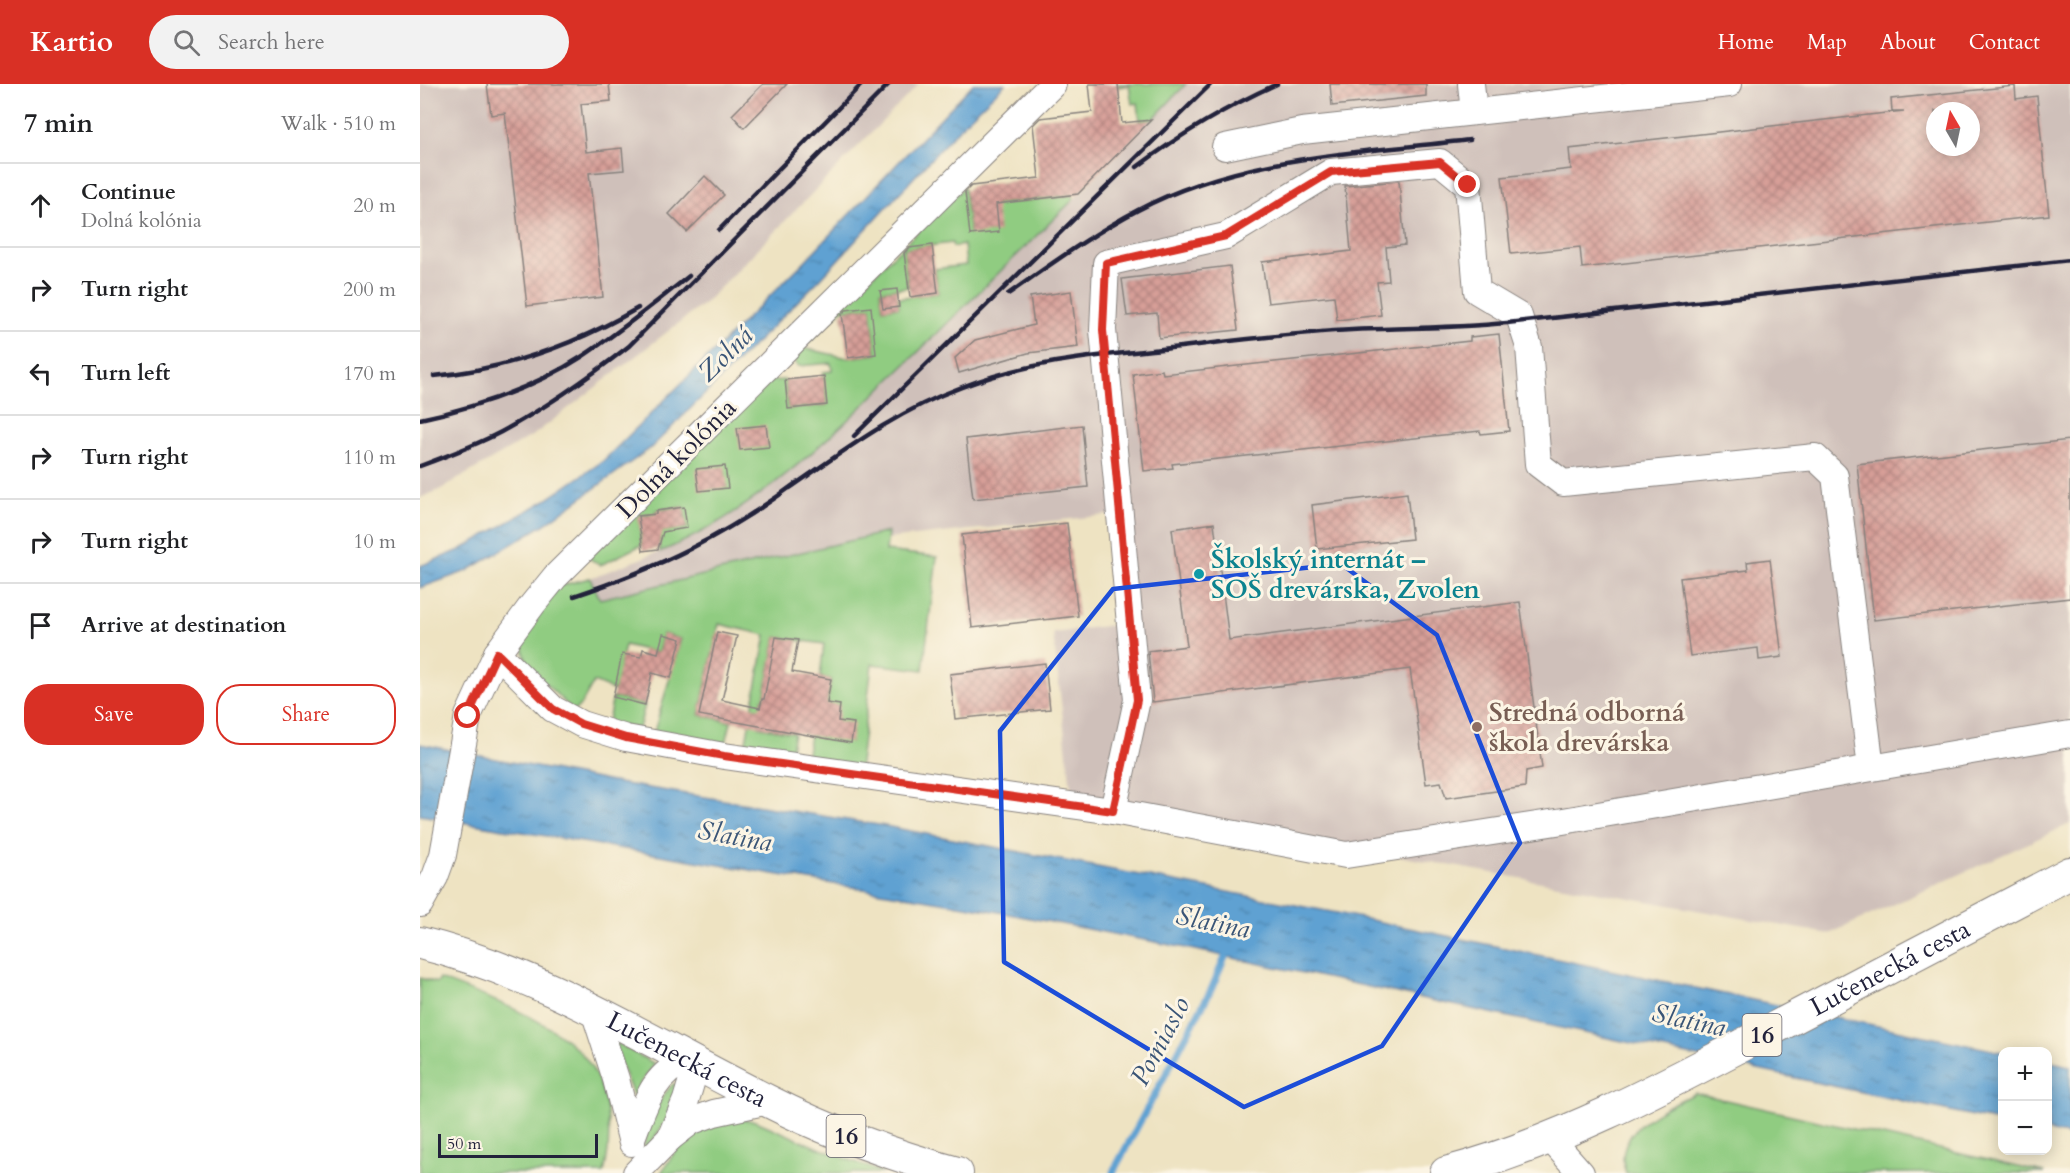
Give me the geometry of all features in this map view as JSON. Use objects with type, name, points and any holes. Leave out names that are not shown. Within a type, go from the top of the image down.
[{"type":"main road","name":"Lučenecká cesta","points":[[1446,1173],[1507,1155],[1586,1124],[1670,1083],[2070,873]]},
{"type":"main road","name":"Lučenecká cesta","points":[[420,943],[475,959],[536,983],[768,1101],[862,1142],[926,1165],[957,1173]]},
{"type":"street","name":"Dolná kolónia","points":[[420,904],[435,877],[443,855],[468,716],[497,653],[532,604],[555,577],[1053,84]]},
{"type":"street","points":[[1471,84],[1474,112]]},
{"type":"street","points":[[1225,147],[1302,131],[1729,84]]},
{"type":"street","points":[[1113,811],[1137,700],[1103,330],[1106,263],[1226,236],[1331,172],[1440,162],[1468,185],[1478,291],[1519,316],[1529,347],[1538,464],[1563,483],[1815,457],[1835,476],[1871,768]]},
{"type":"street","points":[[497,653],[553,709],[581,724],[626,738],[724,756],[1113,811],[1346,855],[1563,822],[2070,734]]},
{"type":"street","points":[[594,1011],[632,1138],[634,1173]]},
{"type":"street","points":[[632,1138],[647,1099],[658,1083],[669,1069],[688,1060],[692,1080],[670,1138]]},
{"type":"street","points":[[634,1173],[670,1138],[692,1121],[768,1101]]},
{"type":"street","points":[[1550,1138],[1581,1173]]},
{"type":"highlighted area","points":[[1341,564],[1437,635],[1520,843],[1382,1046],[1244,1107],[1004,962],[1000,731],[1113,589]]},
{"type":"shaded area","points":[[420,84],[919,84],[706,302],[535,434],[439,490],[420,498]]},
{"type":"shaded area","points":[[1186,84],[2070,84],[2070,824],[1829,934],[1072,797],[1053,633],[1121,624],[1108,515],[887,539],[887,532],[599,599],[590,578],[682,543],[728,516],[860,408],[1084,189]]},
{"type":"green space","points":[[1118,84],[1186,84],[1152,120],[1140,121],[1138,103],[1132,104],[1129,85],[1118,87]]},
{"type":"green space","points":[[964,187],[970,234],[996,204],[1072,195],[1073,200],[857,411],[796,466],[764,491],[731,515],[660,552],[658,532],[687,528],[684,507],[656,510],[656,514],[639,516],[642,545],[600,565],[587,557],[766,381],[785,380],[788,409],[827,405],[823,372],[832,371],[831,363],[799,366],[796,364],[793,353]],"holes":[[[952,243],[953,247],[964,245],[966,265],[935,269],[938,293],[898,298],[899,307],[883,309],[880,291],[908,287],[904,249]],[[871,307],[876,354],[848,358],[803,348],[842,310]]]},
{"type":"green space","points":[[888,532],[886,551],[937,557],[923,670],[872,664],[859,771],[806,759],[810,735],[838,721],[827,703],[831,679],[820,677],[824,644],[776,637],[764,699],[762,699],[759,727],[794,733],[790,755],[745,747],[766,635],[719,624],[699,715],[731,722],[726,743],[711,746],[654,732],[681,639],[663,634],[658,653],[625,645],[615,691],[594,682],[582,703],[574,711],[532,671],[526,658],[523,635],[533,618],[559,586],[590,578],[600,599]]},
{"type":"green space","points":[[613,697],[645,705],[639,728],[607,726]]},
{"type":"green space","points":[[420,978],[437,983],[439,979],[512,1008],[548,1027],[577,1049],[596,1076],[606,1107],[608,1141],[604,1173],[420,1173]]},
{"type":"green space","points":[[610,1039],[655,1064],[642,1081],[634,1097]]},
{"type":"green space","points":[[673,1084],[679,1086],[670,1115],[643,1155],[652,1117]]},
{"type":"green space","points":[[1695,1093],[2045,1173],[1626,1173],[1623,1158],[1626,1144],[1633,1133],[1643,1122]]},
{"type":"green space","points":[[736,1119],[756,1121],[884,1173],[661,1173],[689,1134]]},
{"type":"water","name":"Zolná","points":[[973,84],[1005,84],[966,121],[821,278],[652,447],[545,524],[467,571],[420,588],[420,566],[460,550],[546,500],[603,461],[803,263]]},
{"type":"water","name":"Slatina","points":[[420,744],[618,783],[885,826],[1337,913],[1998,1051],[1998,1121],[1186,948],[989,910],[420,815]]},
{"type":"water","points":[[2052,1062],[2070,1066],[2070,1136],[2052,1132]]},
{"type":"building","points":[[487,84],[609,84],[611,101],[581,104],[586,152],[622,148],[624,170],[589,173],[603,297],[527,306],[505,113],[491,115]]},
{"type":"building","points":[[763,84],[787,84],[744,128],[732,115]]},
{"type":"building","points":[[1089,84],[1118,84],[1122,123],[1151,120],[1078,194],[996,204],[999,232],[970,235],[965,192],[971,186],[1039,178],[1033,125],[1040,118],[1092,112]]},
{"type":"building","points":[[1330,84],[1426,84],[1426,96],[1332,106]]},
{"type":"building","points":[[2015,86],[2016,99],[2037,96],[2049,215],[1582,268],[1580,247],[1511,254],[1502,177],[1571,169],[1569,149],[1904,111],[1892,111],[1891,99]]},
{"type":"building","points":[[705,176],[724,195],[687,232],[669,214]]},
{"type":"building","points":[[1399,181],[1405,245],[1386,247],[1389,281],[1377,282],[1381,315],[1337,320],[1334,296],[1268,303],[1262,262],[1351,251],[1345,186]]},
{"type":"building","points":[[932,245],[938,293],[910,297],[904,253],[909,248]]},
{"type":"building","points":[[1230,266],[1238,330],[1159,338],[1157,313],[1127,316],[1122,279]]},
{"type":"building","points":[[897,289],[899,307],[883,309],[880,291]]},
{"type":"building","points":[[1071,291],[1078,347],[1028,353],[959,373],[955,358],[975,340],[1034,325],[1030,297]]},
{"type":"building","points":[[871,307],[876,354],[848,358],[842,314],[846,310]]},
{"type":"building","points":[[1499,334],[1509,431],[1481,434],[1480,431],[1172,464],[1173,468],[1144,471],[1133,374],[1162,370],[1163,374],[1470,341],[1470,337]]},
{"type":"building","points":[[824,376],[827,405],[788,409],[785,380]]},
{"type":"building","points":[[766,425],[769,447],[740,450],[737,428]]},
{"type":"building","points":[[1082,425],[1088,487],[973,499],[966,439]]},
{"type":"building","points":[[2070,440],[2070,598],[1874,620],[1857,464]]},
{"type":"building","points":[[725,466],[728,488],[699,491],[696,469]]},
{"type":"building","points":[[1407,493],[1412,539],[1317,549],[1312,505]]},
{"type":"building","points":[[684,507],[687,528],[663,532],[658,549],[643,551],[638,516]]},
{"type":"building","points":[[1067,523],[1078,616],[972,628],[962,535]]},
{"type":"building","points":[[1214,523],[1229,640],[1520,602],[1542,768],[1526,771],[1525,787],[1446,798],[1441,782],[1426,784],[1410,669],[1153,702],[1148,651],[1187,646],[1172,529]]},
{"type":"building","points":[[1770,559],[1782,657],[1759,660],[1758,648],[1690,656],[1680,578],[1748,570],[1747,562]]},
{"type":"building","points":[[717,632],[737,636],[722,700],[760,708],[762,699],[764,699],[776,637],[798,640],[792,672],[831,679],[827,703],[840,705],[838,721],[854,723],[851,743],[699,715]]},
{"type":"building","points":[[663,634],[681,639],[671,678],[652,673],[645,705],[613,697],[622,654],[641,657],[643,649],[658,653]]},
{"type":"building","points":[[1045,663],[1050,709],[955,719],[950,674]]},
{"type":"waterway","name":"Pomiaslo","points":[[1113,1172],[1211,990],[1229,948]]},
{"type":"railway","points":[[719,230],[862,84]]},
{"type":"railway","points":[[420,466],[482,441],[535,413],[629,346],[889,84]]},
{"type":"railway","points":[[854,436],[1211,84]]},
{"type":"railway","points":[[1137,167],[1204,122],[1277,84]]},
{"type":"railway","points":[[1008,294],[1121,219],[1177,192],[1217,178],[1300,160],[1470,140]]},
{"type":"railway","points":[[790,488],[894,419],[939,396],[986,378],[1060,361],[1305,333],[1507,323],[2070,260]]},
{"type":"railway","points":[[420,419],[463,409],[545,378],[610,337],[689,276]]},
{"type":"railway","points":[[434,376],[488,368],[540,353],[590,333],[638,308]]},
{"type":"railway","points":[[574,596],[634,574],[690,549],[743,519],[796,483]]},
{"type":"place","name":"Školský internát – SOŠ drevárska, Zvolen","points":[[1199,574]]},
{"type":"place","name":"Stredná odborná škola drevárska","points":[[1477,727]]},
{"type":"route","points":[[468,716],[497,653],[553,709],[581,724],[626,738],[724,756],[1113,811],[1137,700],[1103,330],[1106,263],[1226,236],[1331,172],[1440,162],[1468,185]]}]
